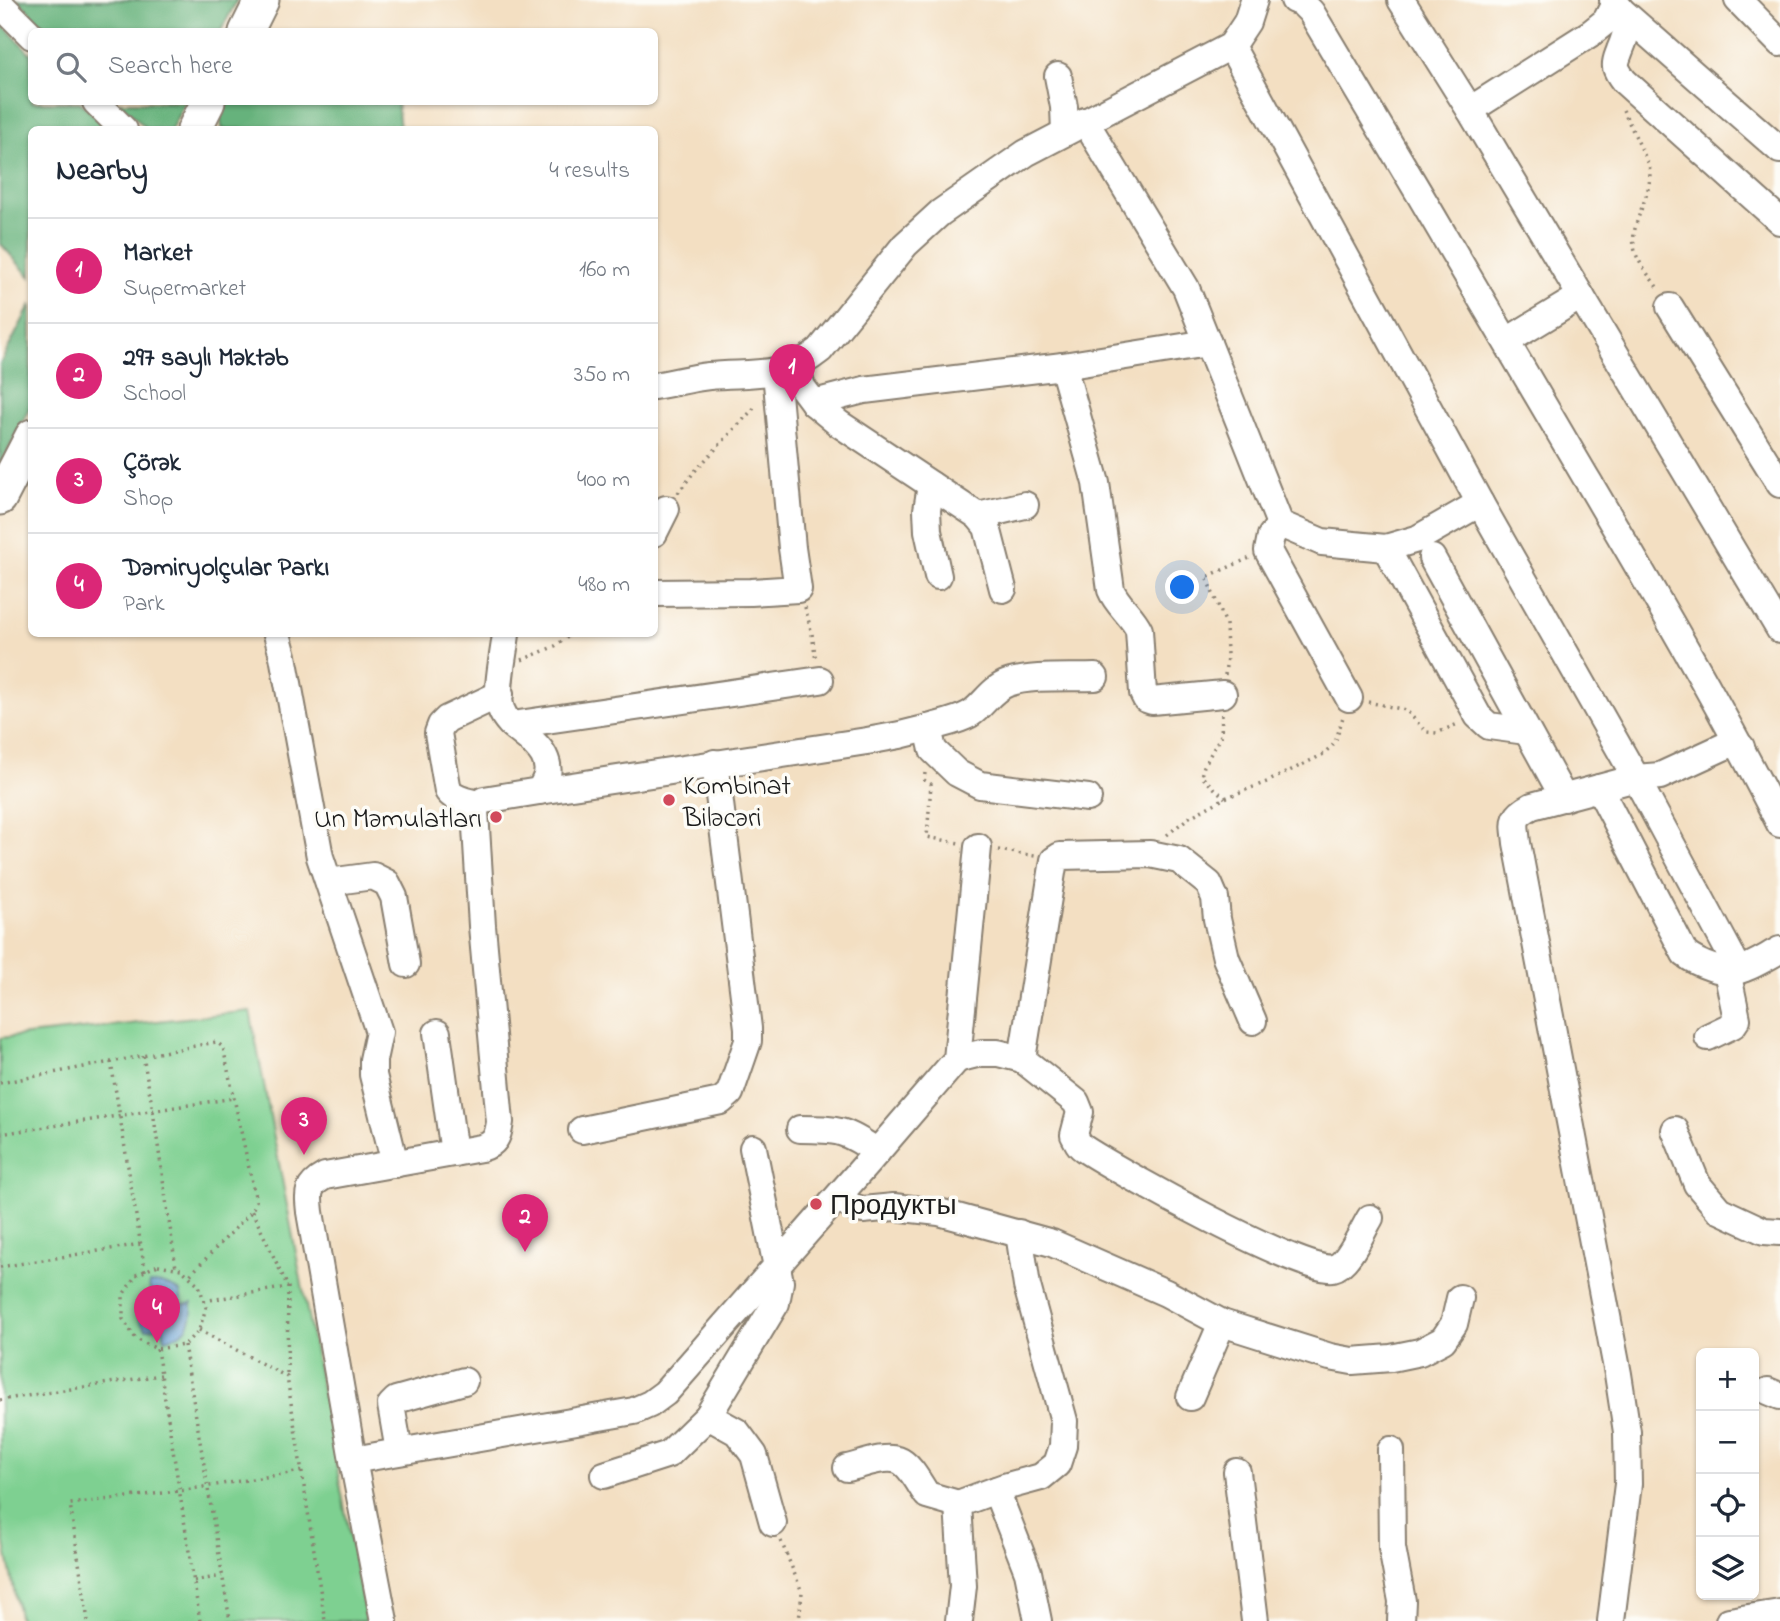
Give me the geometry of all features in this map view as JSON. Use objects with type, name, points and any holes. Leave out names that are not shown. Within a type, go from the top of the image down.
[{"type":"main road","points":[[248,28],[262,0]]},
{"type":"main road","points":[[196,126],[206,105]]},
{"type":"main road","points":[[0,498],[28,444]]},
{"type":"street","points":[[658,385],[707,376],[786,369],[810,358],[820,350],[905,245],[940,214],[1027,153],[1231,46],[1247,22],[1254,0]]},
{"type":"street","points":[[1294,0],[1301,2],[1311,12],[1507,341],[1741,747],[1780,824]]},
{"type":"street","points":[[1401,0],[1470,110],[1780,630]]},
{"type":"street","points":[[1738,0],[1780,43]]},
{"type":"street","points":[[0,4],[28,32]]},
{"type":"street","points":[[1470,110],[1591,33],[1606,21],[1617,5]]},
{"type":"street","points":[[1617,5],[1628,23],[1625,39],[1615,62],[1624,81],[1780,221]]},
{"type":"street","points":[[1617,5],[1780,150]]},
{"type":"street","points":[[1231,46],[1480,503],[1636,778],[1733,970],[1737,1019],[1733,1025],[1709,1037]]},
{"type":"street","points":[[1058,76],[1064,107],[1075,127],[1186,288],[1280,524],[1322,542],[1386,548],[1416,539],[1480,503]]},
{"type":"street","points":[[99,105],[120,126]]},
{"type":"street","points":[[1507,341],[1581,296]]},
{"type":"street","points":[[1670,307],[1780,484]]},
{"type":"street","points":[[814,403],[864,390],[1063,366],[1208,343]]},
{"type":"street","points":[[1063,366],[1096,483],[1111,590],[1114,598],[1139,630],[1143,693],[1146,699],[1152,701],[1223,695]]},
{"type":"street","points":[[786,369],[814,403],[838,424],[978,516],[987,527],[1003,589]]},
{"type":"street","points":[[658,593],[799,589],[792,548],[786,369]]},
{"type":"street","points":[[931,485],[927,510],[928,531],[938,576]]},
{"type":"street","points":[[978,516],[1025,505]]},
{"type":"street","points":[[658,525],[666,509]]},
{"type":"street","points":[[1280,524],[1271,536],[1268,551],[1349,698]]},
{"type":"street","points":[[1386,548],[1478,716],[1489,726],[1526,731]]},
{"type":"street","points":[[1432,558],[1564,798]]},
{"type":"street","points":[[278,637],[284,656],[320,857],[379,1032],[373,1074],[395,1164]]},
{"type":"street","points":[[506,637],[500,706],[505,718],[541,749],[548,763],[546,781],[539,791]]},
{"type":"street","points":[[500,681],[447,719],[438,733],[448,791],[452,796],[478,804],[494,797],[900,735],[968,715],[1005,684],[1021,680],[1095,677]]},
{"type":"street","points":[[512,725],[820,681]]},
{"type":"street","points":[[928,728],[933,750],[957,773],[980,785],[1088,798]]},
{"type":"street","points":[[1611,1621],[1628,1484],[1627,1432],[1515,821],[1520,812],[1532,806],[1636,778],[1660,776],[1731,744],[1741,747]]},
{"type":"street","points":[[582,1130],[721,1101],[730,1093],[748,1041],[748,1028],[715,763]]},
{"type":"street","points":[[1598,788],[1685,954],[1697,963],[1733,970],[1780,950]]},
{"type":"street","points":[[384,1621],[353,1460],[308,1194],[311,1185],[325,1177],[489,1146],[495,1141],[500,1122],[482,926],[475,821],[478,804]]},
{"type":"street","points":[[353,1460],[634,1411],[665,1393],[957,1059],[978,847]]},
{"type":"street","points":[[1022,1059],[1054,860],[1060,856],[1150,854],[1179,860],[1209,884],[1215,898],[1226,958],[1253,1021]]},
{"type":"street","points":[[329,882],[373,876],[387,883],[394,897],[406,964]]},
{"type":"street","points":[[437,1033],[454,1153]]},
{"type":"street","points":[[957,1059],[981,1053],[998,1053],[1022,1059],[1076,1102],[1080,1112],[1074,1135],[1080,1146],[1248,1239],[1329,1269],[1336,1268],[1344,1263],[1370,1217]]},
{"type":"street","points":[[800,1129],[834,1129],[855,1137],[877,1152]]},
{"type":"street","points":[[1675,1130],[1697,1184],[1719,1210],[1764,1231],[1780,1232]]},
{"type":"street","points":[[604,1475],[669,1454],[708,1416],[776,1303],[780,1282],[753,1148]]},
{"type":"street","points":[[839,1196],[852,1207],[863,1210],[894,1208],[939,1212],[1052,1243],[1166,1293],[1222,1323],[1330,1357],[1352,1361],[1391,1358],[1420,1352],[1443,1340],[1454,1324],[1460,1298]]},
{"type":"street","points":[[847,1468],[886,1459],[900,1460],[927,1495],[958,1504],[1041,1477],[1057,1464],[1063,1446],[1064,1421],[1027,1286],[1019,1233]]},
{"type":"street","points":[[1190,1397],[1222,1323]]},
{"type":"street","points":[[399,1451],[391,1405],[396,1400],[464,1381]]},
{"type":"street","points":[[708,1416],[737,1432],[754,1455],[773,1523]]},
{"type":"street","points":[[1391,1450],[1392,1548],[1402,1601],[1401,1621]]},
{"type":"street","points":[[1237,1472],[1255,1621]]},
{"type":"street","points":[[996,1490],[1028,1572],[1038,1621]]},
{"type":"street","points":[[958,1504],[963,1586],[960,1621]]},
{"type":"street","points":[[1729,1621],[1780,1613]]},
{"type":"path","points":[[1620,74],[1617,91],[1619,101],[1651,174],[1636,227],[1634,246],[1637,257],[1670,307]]},
{"type":"path","points":[[666,509],[694,472],[761,401],[786,369]]},
{"type":"path","points":[[1225,798],[1201,776],[1203,766],[1220,735],[1227,656],[1226,624],[1206,577],[1268,551]]},
{"type":"path","points":[[808,615],[812,634]]},
{"type":"path","points":[[500,681],[568,637]]},
{"type":"path","points":[[1150,854],[1164,837],[1188,818],[1225,798],[1269,781],[1322,755],[1335,744],[1349,698],[1406,710],[1426,732],[1437,733],[1478,716]]},
{"type":"path","points":[[929,804],[931,784]]},
{"type":"path","points":[[0,1083],[216,1042],[223,1047],[256,1201],[252,1210],[189,1276]]},
{"type":"path","points":[[143,1056],[176,1268]]},
{"type":"path","points":[[111,1062],[145,1271]]},
{"type":"path","points":[[0,1134],[234,1098]]},
{"type":"path","points":[[252,1210],[288,1287],[287,1377],[326,1621]]},
{"type":"path","points":[[0,1268],[141,1244]]},
{"type":"path","points":[[158,1265],[176,1268],[181,1269],[199,1285],[206,1308],[199,1330],[184,1345],[157,1349],[136,1339],[123,1319],[123,1295],[136,1275],[158,1265]]},
{"type":"path","points":[[204,1301],[288,1287]]},
{"type":"path","points":[[199,1330],[287,1377]]},
{"type":"path","points":[[184,1345],[230,1621]]},
{"type":"path","points":[[157,1349],[200,1621]]},
{"type":"path","points":[[0,1400],[161,1375]]},
{"type":"path","points":[[70,1504],[208,1487],[302,1471]]},
{"type":"path","points":[[69,1495],[88,1621]]},
{"type":"path","points":[[773,1523],[802,1592],[799,1621]]},
{"type":"path","points":[[194,1581],[222,1576]]},
{"type":"green space","points":[[18,0],[237,0],[223,28],[46,28]]},
{"type":"green space","points":[[0,22],[28,51],[28,105],[83,105],[105,126],[28,126],[28,275],[0,243]]},
{"type":"green space","points":[[122,105],[184,105],[173,126],[144,126]]},
{"type":"green space","points":[[226,105],[397,105],[400,126],[222,126],[220,116]]},
{"type":"green space","points":[[28,310],[28,411],[0,466],[0,364]]},
{"type":"green space","points":[[250,1011],[366,1621],[20,1621],[0,1519],[0,1038]]},
{"type":"water","points":[[149,1283],[173,1287],[180,1292],[182,1305],[192,1303],[190,1323],[179,1334],[165,1339],[163,1327],[146,1329],[141,1322],[137,1311],[138,1303],[140,1298],[151,1296]]},
{"type":"place","name":"Market","points":[[792,402]]},
{"type":"place","name":"Kombinat Biləcəri","points":[[669,800]]},
{"type":"place","name":"Un Məmulatları","points":[[496,817]]},
{"type":"place","name":"Çörək","points":[[304,1155]]},
{"type":"place","name":"Продукты","points":[[816,1204]]},
{"type":"place","name":"297 saylı Məktəb","points":[[525,1252]]},
{"type":"place","name":"Dəmiryolçular Parkı","points":[[157,1343]]}]
